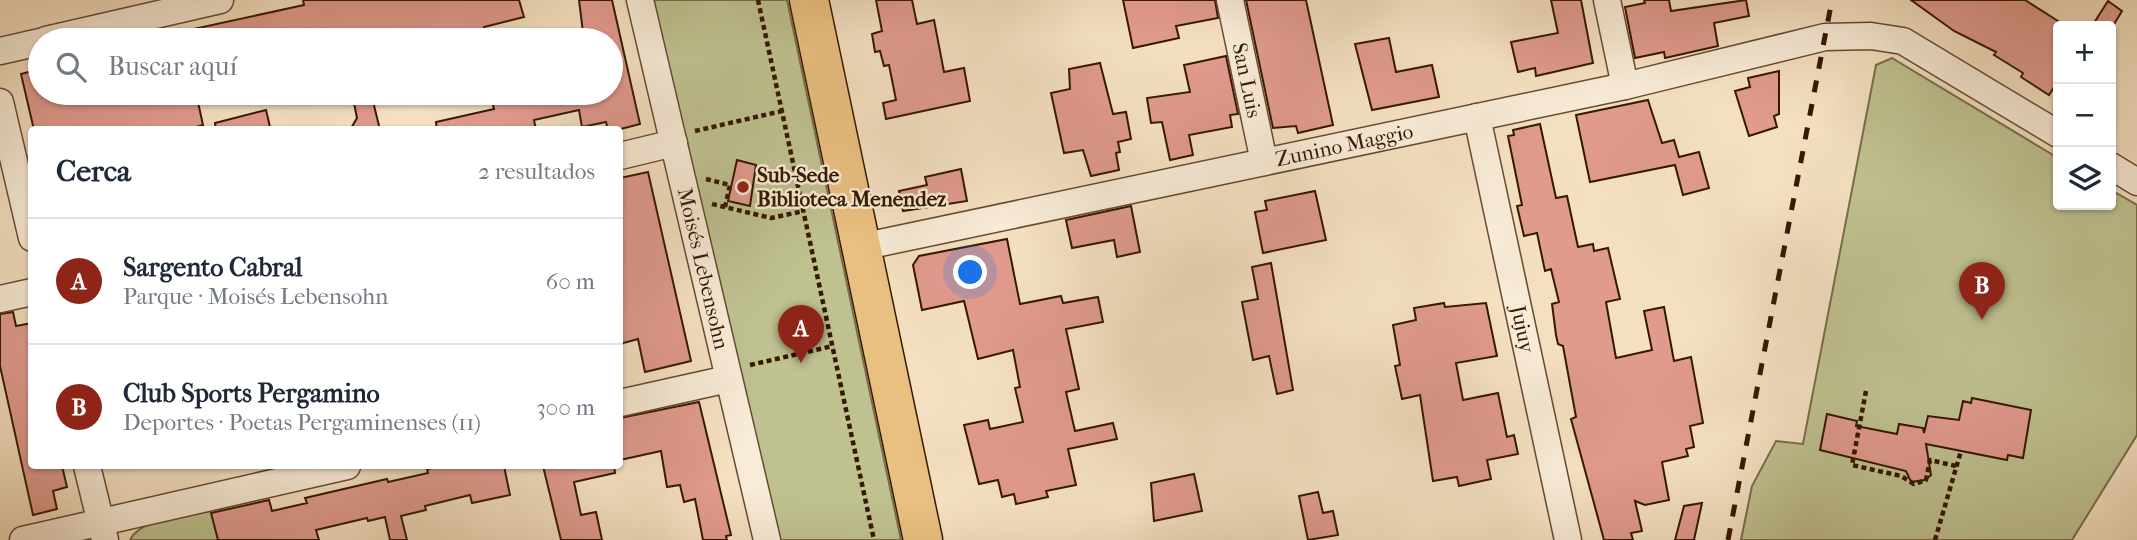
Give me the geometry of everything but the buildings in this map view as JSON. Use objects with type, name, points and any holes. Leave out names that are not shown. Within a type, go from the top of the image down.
[{"type":"main road","points":[[809,0],[922,540]]},
{"type":"street","points":[[98,28],[220,0]]},
{"type":"street","name":"Moisés Lebensohn","points":[[640,0],[684,137],[681,174],[739,372],[766,540]]},
{"type":"street","name":"San Luis","points":[[1230,0],[1264,162]]},
{"type":"street","points":[[1607,0],[1625,86]]},
{"type":"street","name":"Zunino Maggio","points":[[861,247],[1625,86],[1825,37],[1871,36],[1903,41],[2053,131]]},
{"type":"street","points":[[0,51],[28,45]]},
{"type":"street","points":[[0,102],[28,221]]},
{"type":"street","name":"Jujuy","points":[[1478,117],[1568,540]]},
{"type":"street","points":[[623,155],[684,137]]},
{"type":"street","points":[[2116,169],[2137,182]]},
{"type":"street","points":[[0,299],[28,293]]},
{"type":"street","points":[[623,402],[739,372]]},
{"type":"street","points":[[88,469],[103,531]]},
{"type":"street","points":[[23,540],[103,531],[336,469]]},
{"type":"path","points":[[758,0],[874,540]]},
{"type":"path","points":[[684,137],[782,111]]},
{"type":"path","points":[[681,174],[730,185],[725,207]]},
{"type":"path","points":[[712,204],[771,218],[804,211]]},
{"type":"path","points":[[739,372],[833,346]]},
{"type":"path","points":[[1866,391],[1852,465],[1901,476],[1914,484],[1926,480],[1930,460],[1956,466]]},
{"type":"path","points":[[1935,540],[1961,451]]},
{"type":"green space","points":[[653,0],[787,0],[901,540],[779,540]]},
{"type":"green space","points":[[1892,58],[2053,155],[2053,210],[2116,210],[2116,193],[2137,205],[2137,435],[2072,540],[1741,540],[1752,486],[1776,441],[1803,444],[1876,65]]},
{"type":"green space","points":[[220,506],[228,540],[130,540],[136,532],[157,521]]},
{"type":"railway","points":[[1728,540],[1832,0]]},
{"type":"place","name":"Sub-Sede Biblioteca Menendez","points":[[743,187]]},
{"type":"place","name":"Club Sports Pergamino","points":[[1982,320]]},
{"type":"place","name":"Sargento Cabral","points":[[801,363]]}]
